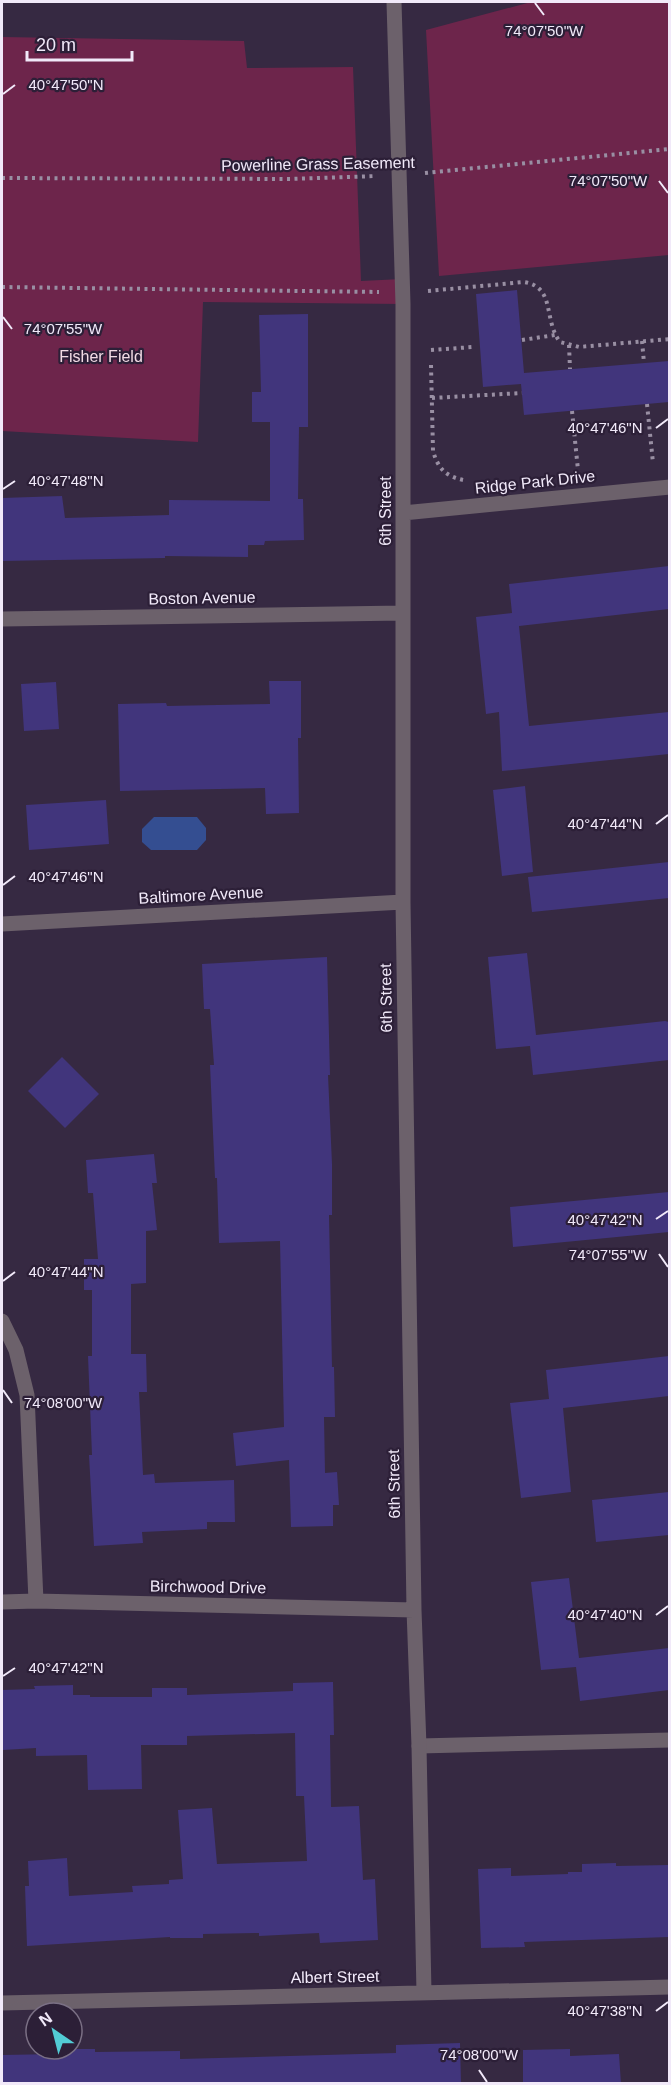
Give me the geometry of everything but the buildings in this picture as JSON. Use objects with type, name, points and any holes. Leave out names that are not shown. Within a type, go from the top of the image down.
[{"type":"street","name":"6th Street","points":[[394,2],[403,292],[403,902],[414,1610],[424,1993]]},
{"type":"street","name":"Ridge Park Drive","points":[[403,513],[669,487]]},
{"type":"street","name":"Boston Avenue","points":[[2,618],[403,613]]},
{"type":"street","name":"Baltimore Avenue","points":[[2,924],[403,902]]},
{"type":"street","points":[[2,1321],[16,1350],[27,1395],[36,1600]]},
{"type":"street","name":"Birchwood Drive","points":[[2,1602],[36,1600],[414,1610]]},
{"type":"street","points":[[419,1746],[669,1740]]},
{"type":"street","name":"Albert Street","points":[[2,2003],[669,1987]]},
{"type":"path","name":"Powerline Grass Easement","points":[[2,178],[290,179],[400,176],[669,149]]},
{"type":"path","points":[[2,286],[403,292],[525,282],[538,286],[543,293],[552,329],[560,342],[579,347],[669,339]]},
{"type":"path","points":[[429,291],[429,302]]},
{"type":"path","points":[[522,340],[555,335]]},
{"type":"path","points":[[431,338],[431,350],[473,347]]},
{"type":"path","points":[[642,341],[644,363]]},
{"type":"path","points":[[569,345],[570,369]]},
{"type":"path","points":[[431,362],[436,460],[447,475],[464,480]]},
{"type":"path","points":[[432,398],[522,393]]},
{"type":"path","points":[[647,404],[653,464]]},
{"type":"path","points":[[572,411],[578,470]]},
{"type":"path","points":[[642,465],[661,463]]},
{"type":"path","points":[[567,471],[589,469]]},
{"type":"green space","points":[[531,2],[669,2],[669,255],[439,276],[426,30]]},
{"type":"green space","name":"Fisher Field","points":[[2,37],[244,41],[247,68],[353,67],[361,281],[402,279],[403,304],[203,302],[198,442],[2,431]]},
{"type":"water","points":[[154,817],[197,817],[206,828],[206,840],[197,850],[151,850],[142,842],[142,829]]}]
